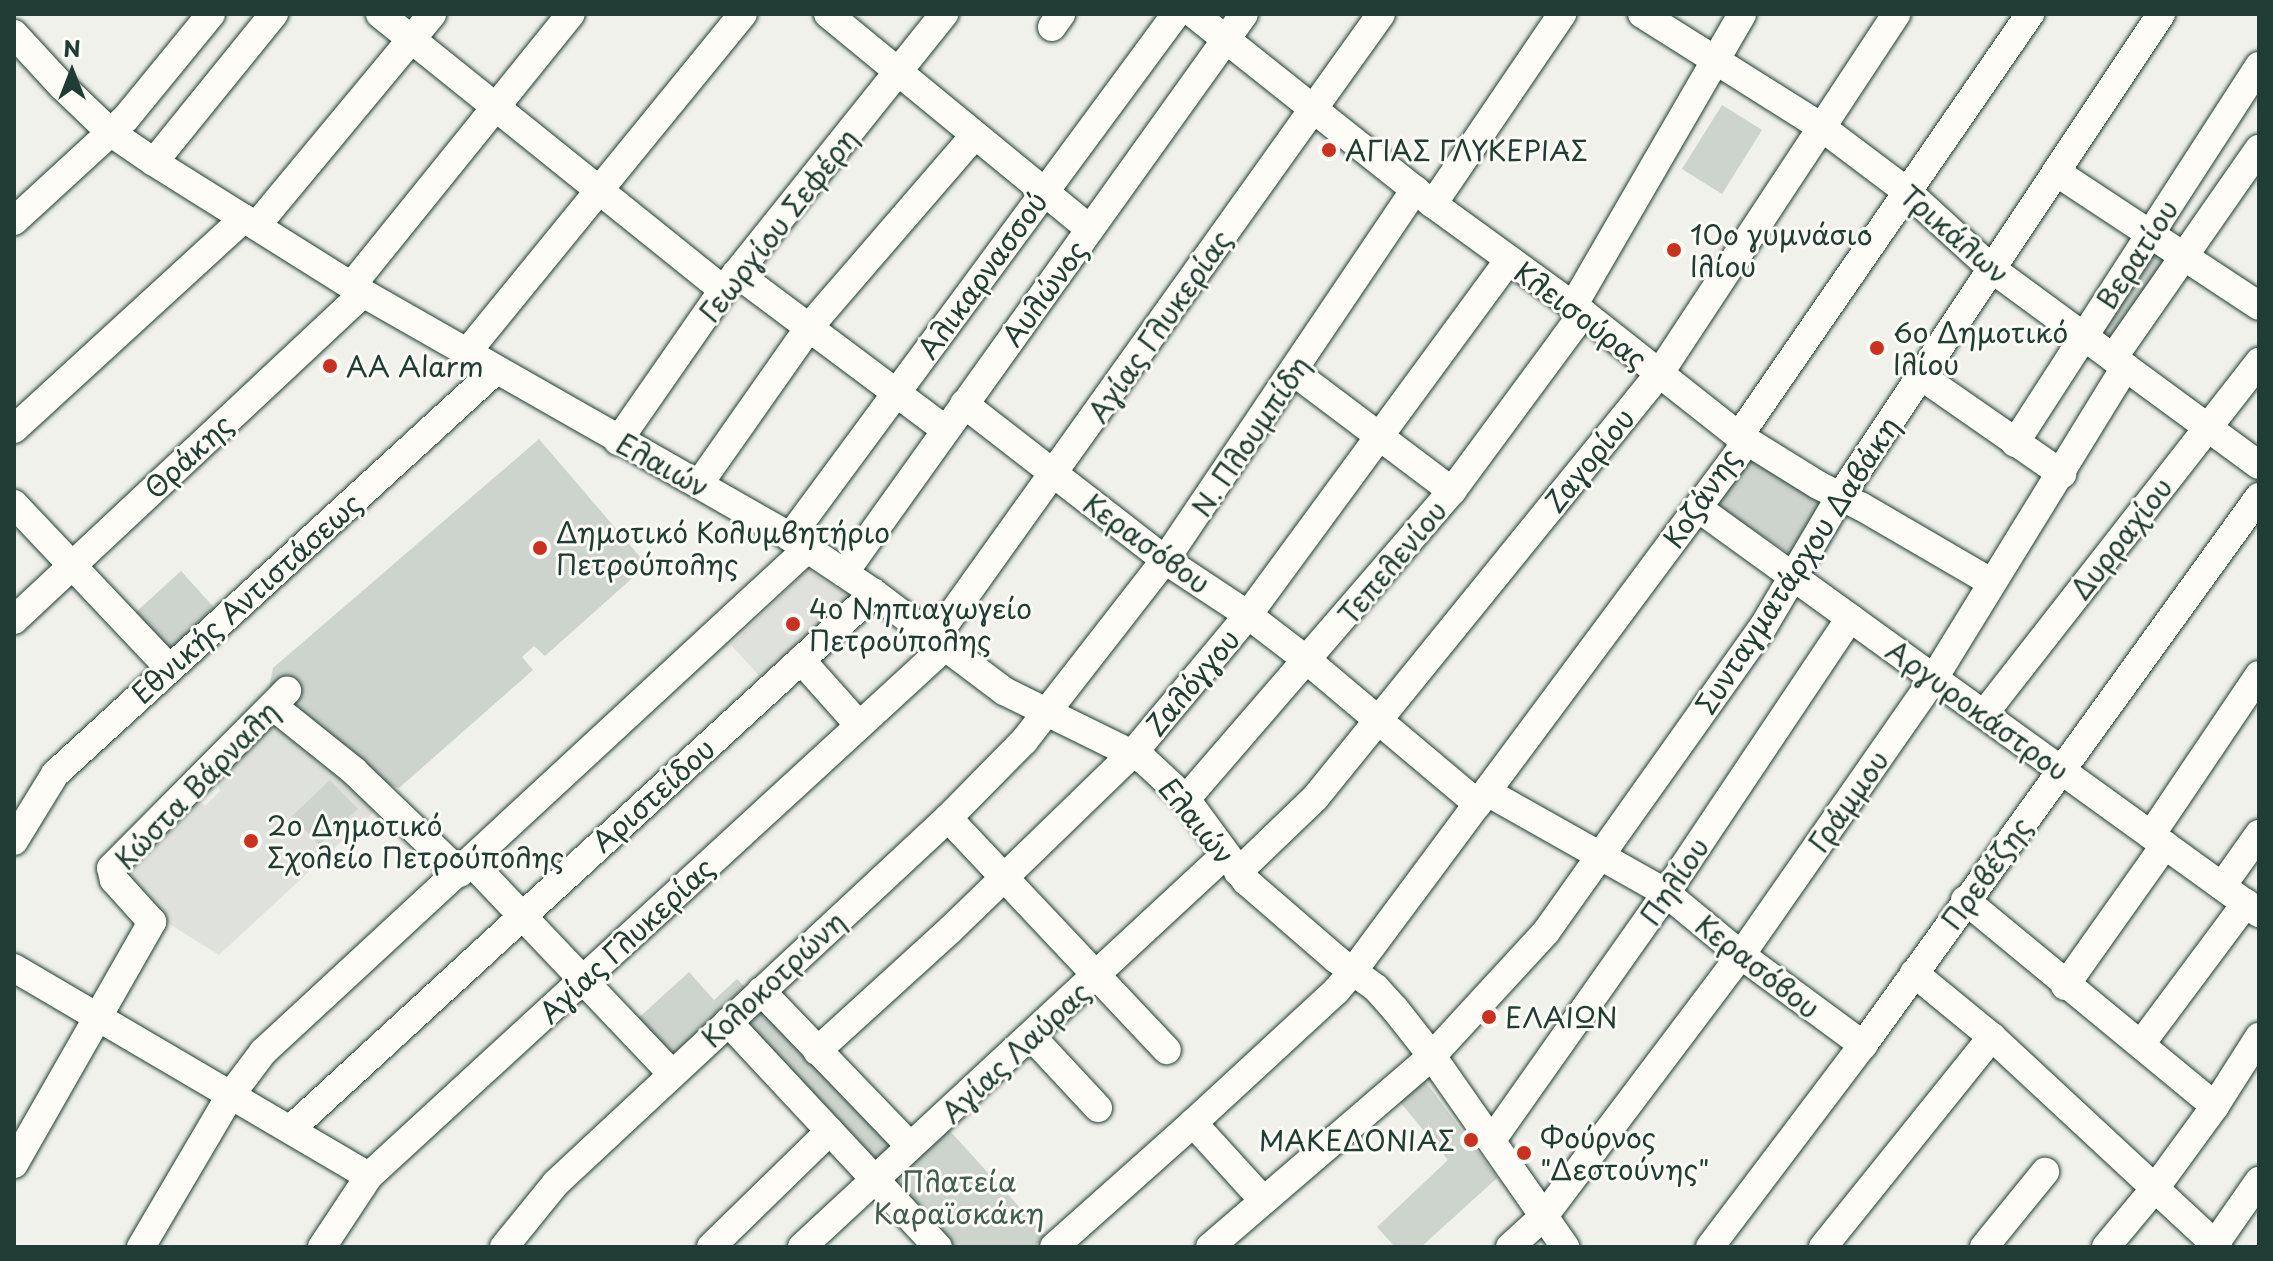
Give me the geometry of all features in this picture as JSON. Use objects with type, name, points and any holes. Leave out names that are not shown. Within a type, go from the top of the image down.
[{"type":"street","points":[[14,31],[26,14]]},
{"type":"street","points":[[14,221],[110,132],[211,14]]},
{"type":"street","points":[[154,162],[274,14]]},
{"type":"street","points":[[380,14],[600,191],[730,282],[810,326],[946,430]]},
{"type":"street","points":[[14,429],[251,221],[432,14]]},
{"type":"street","name":"Θράκης","points":[[14,620],[358,289],[494,106],[571,14]]},
{"type":"street","points":[[468,351],[743,14]]},
{"type":"street","points":[[828,14],[1090,229]]},
{"type":"street","name":"Γεωργίου Σεφέρη","points":[[618,441],[730,282],[900,73],[944,14]]},
{"type":"street","name":"Αλικαρνασσού","points":[[141,1247],[230,1096],[263,1052],[466,868],[798,543],[896,393],[1176,14]]},
{"type":"street","name":"Κλεισούρας","points":[[1194,14],[1424,197],[1578,310],[1739,436],[1991,582]]},
{"type":"street","name":"Αυλώνος","points":[[844,573],[1244,14]]},
{"type":"street","name":"Αγίας Γλυκερίας","points":[[322,1247],[369,1176],[858,724],[940,642],[1054,474],[1381,14]]},
{"type":"street","name":"N. Πλουμπίδη","points":[[1046,714],[1165,560],[1294,372],[1562,14]]},
{"type":"street","name":"Τρικάλων","points":[[1642,14],[1820,126],[1909,193],[1992,269],[2259,465]]},
{"type":"street","name":"Τεπελενίου","points":[[1186,799],[1452,491],[1578,310],[1714,59],[1742,14]]},
{"type":"street","name":"Ζαγορίου","points":[[1232,863],[1315,798],[1659,374],[1896,14]]},
{"type":"street","name":"Κοζάνης","points":[[1054,1247],[1336,991],[1354,970],[1742,448],[1739,436],[2030,14]]},
{"type":"street","name":"Συνταγματάρχου Δαβάκη","points":[[1210,1247],[1432,1056],[1546,932],[1795,578],[1840,497],[2161,14]]},
{"type":"street","name":"Ελαιών","points":[[14,31],[62,86],[110,132],[154,162],[358,289],[798,543],[874,593],[1004,691],[1046,714],[1134,752],[1186,799],[1232,863],[1336,959],[1376,988],[1432,1056],[1565,1247]]},
{"type":"street","name":"Βερατίου","points":[[2015,443],[2259,66]]},
{"type":"street","points":[[699,484],[810,326],[975,135]]},
{"type":"street","name":"Γράμμου","points":[[1510,1247],[1544,1216],[1741,955],[1934,678],[1991,582],[2062,474],[2119,362],[2183,258],[2259,149]]},
{"type":"street","points":[[2056,172],[2259,306]]},
{"type":"street","name":"Ζαλόγγου","points":[[817,1051],[1134,752],[1248,615],[1509,260]]},
{"type":"street","name":"Δυρραχίου","points":[[1984,714],[2259,362]]},
{"type":"street","name":"Εθνικής Αντιστάσεως","points":[[14,841],[55,774],[168,667],[496,370]]},
{"type":"street","points":[[1294,372],[1452,491]]},
{"type":"street","points":[[1921,376],[2062,474]]},
{"type":"street","name":"Κερασόβου","points":[[964,404],[1165,560],[1248,615],[1483,798],[1666,893],[1741,955],[1863,1045]]},
{"type":"street","name":"Πρεβέζης","points":[[1710,1247],[1863,1045],[2259,497]]},
{"type":"street","points":[[14,504],[168,667]]},
{"type":"street","name":"Αργυροκάστρου","points":[[1698,508],[2253,908]]},
{"type":"street","name":"Αριστείδου","points":[[291,1129],[874,593]]},
{"type":"street","name":"Πηλίου","points":[[1492,1140],[1666,893],[1850,618]]},
{"type":"street","points":[[801,660],[858,724]]},
{"type":"street","points":[[2065,986],[2259,675]]},
{"type":"street","name":"Κώστα Βάρναλη","points":[[14,1164],[152,922],[114,880],[111,868],[280,698],[354,771],[466,868]]},
{"type":"street","name":"Κολοκοτρώνη","points":[[511,1244],[556,1183],[948,818],[1024,741],[1046,714]]},
{"type":"street","points":[[948,818],[1167,1050]]},
{"type":"street","points":[[2222,886],[2259,834]]},
{"type":"street","name":"Αγίας Λαύρας","points":[[802,1247],[1097,976],[1232,863]]},
{"type":"street","points":[[466,868],[521,915],[672,1074]]},
{"type":"street","points":[[1965,900],[2065,986],[2215,1106]]},
{"type":"street","points":[[2141,1044],[2253,908]]},
{"type":"street","points":[[14,968],[369,1176]]},
{"type":"street","points":[[1914,973],[1992,1037],[2216,1246],[2259,1181]]},
{"type":"street","points":[[761,991],[910,1146]]},
{"type":"street","points":[[728,1022],[938,1247]]},
{"type":"street","points":[[1032,1037],[1098,1108]]},
{"type":"street","points":[[1823,1247],[1992,1037]]},
{"type":"street","points":[[2106,1247],[2156,1187],[2215,1106],[2259,1037]]},
{"type":"street","points":[[1193,1123],[1263,1200]]},
{"type":"street","points":[[711,1247],[830,1131]]},
{"type":"street","points":[[1984,1247],[2045,1172]]},
{"type":"shaded area","name":"4ο Νηπιαγωγείο Πετρούπολης","points":[[807,570],[858,602],[764,681],[731,645]]},
{"type":"shaded area","name":"2ο Δημοτικό Σχολείο Πετρούπολης","points":[[273,717],[380,806],[219,955],[160,918],[123,877],[188,814],[185,810],[197,798],[205,806],[220,791],[216,778]]},
{"type":"green space","points":[[1722,105],[1762,130],[1722,194],[1682,169]]},
{"type":"green space","points":[[2150,248],[2168,260],[2112,342],[2094,330]]},
{"type":"green space","points":[[539,439],[647,565],[545,656],[534,646],[522,657],[533,670],[399,788],[390,785],[269,688],[273,668]]},
{"type":"green space","points":[[1751,454],[1820,503],[1820,511],[1796,552],[1787,552],[1717,506],[1717,498]]},
{"type":"green space","points":[[181,571],[217,611],[171,652],[135,613]]},
{"type":"green space","points":[[330,780],[358,809],[319,845],[292,816]]},
{"type":"green space","points":[[689,972],[714,1000],[737,979],[749,991],[674,1063],[634,1022]]},
{"type":"green space","points":[[763,1004],[897,1145],[876,1166],[740,1026]]},
{"type":"green space","points":[[1425,1081],[1497,1178],[1421,1247],[1395,1247],[1377,1227],[1448,1160],[1400,1102]]},
{"type":"green space","name":"Πλατεία Καραϊσκάκη","points":[[948,1129],[1046,1236],[1034,1247],[953,1247],[892,1180]]},
{"type":"place","name":"ΑΓΙΑΣ ΓΛΥΚΕΡΙΑΣ","points":[[1329,150]]},
{"type":"place","name":"10ο γυμνάσιο Ιλίου","points":[[1674,250]]},
{"type":"place","name":"6ο Δημοτικό Ιλίου","points":[[1877,348]]},
{"type":"place","name":"AA Alarm","points":[[330,366]]},
{"type":"place","name":"Δημοτικό Κολυμβητήριο Πετρούπολης","points":[[540,548]]},
{"type":"place","name":"4ο Νηπιαγωγείο Πετρούπολης","points":[[793,624]]},
{"type":"place","name":"2ο Δημοτικό Σχολείο Πετρούπολης","points":[[251,841]]},
{"type":"place","name":"ΕΛΑΙΏΝ","points":[[1489,1017]]},
{"type":"place","name":"ΜΑΚΕΔΟΝΙΑΣ","points":[[1471,1140]]},
{"type":"place","name":"Φούρνος \"Δεστούνης\"","points":[[1524,1153]]}]
